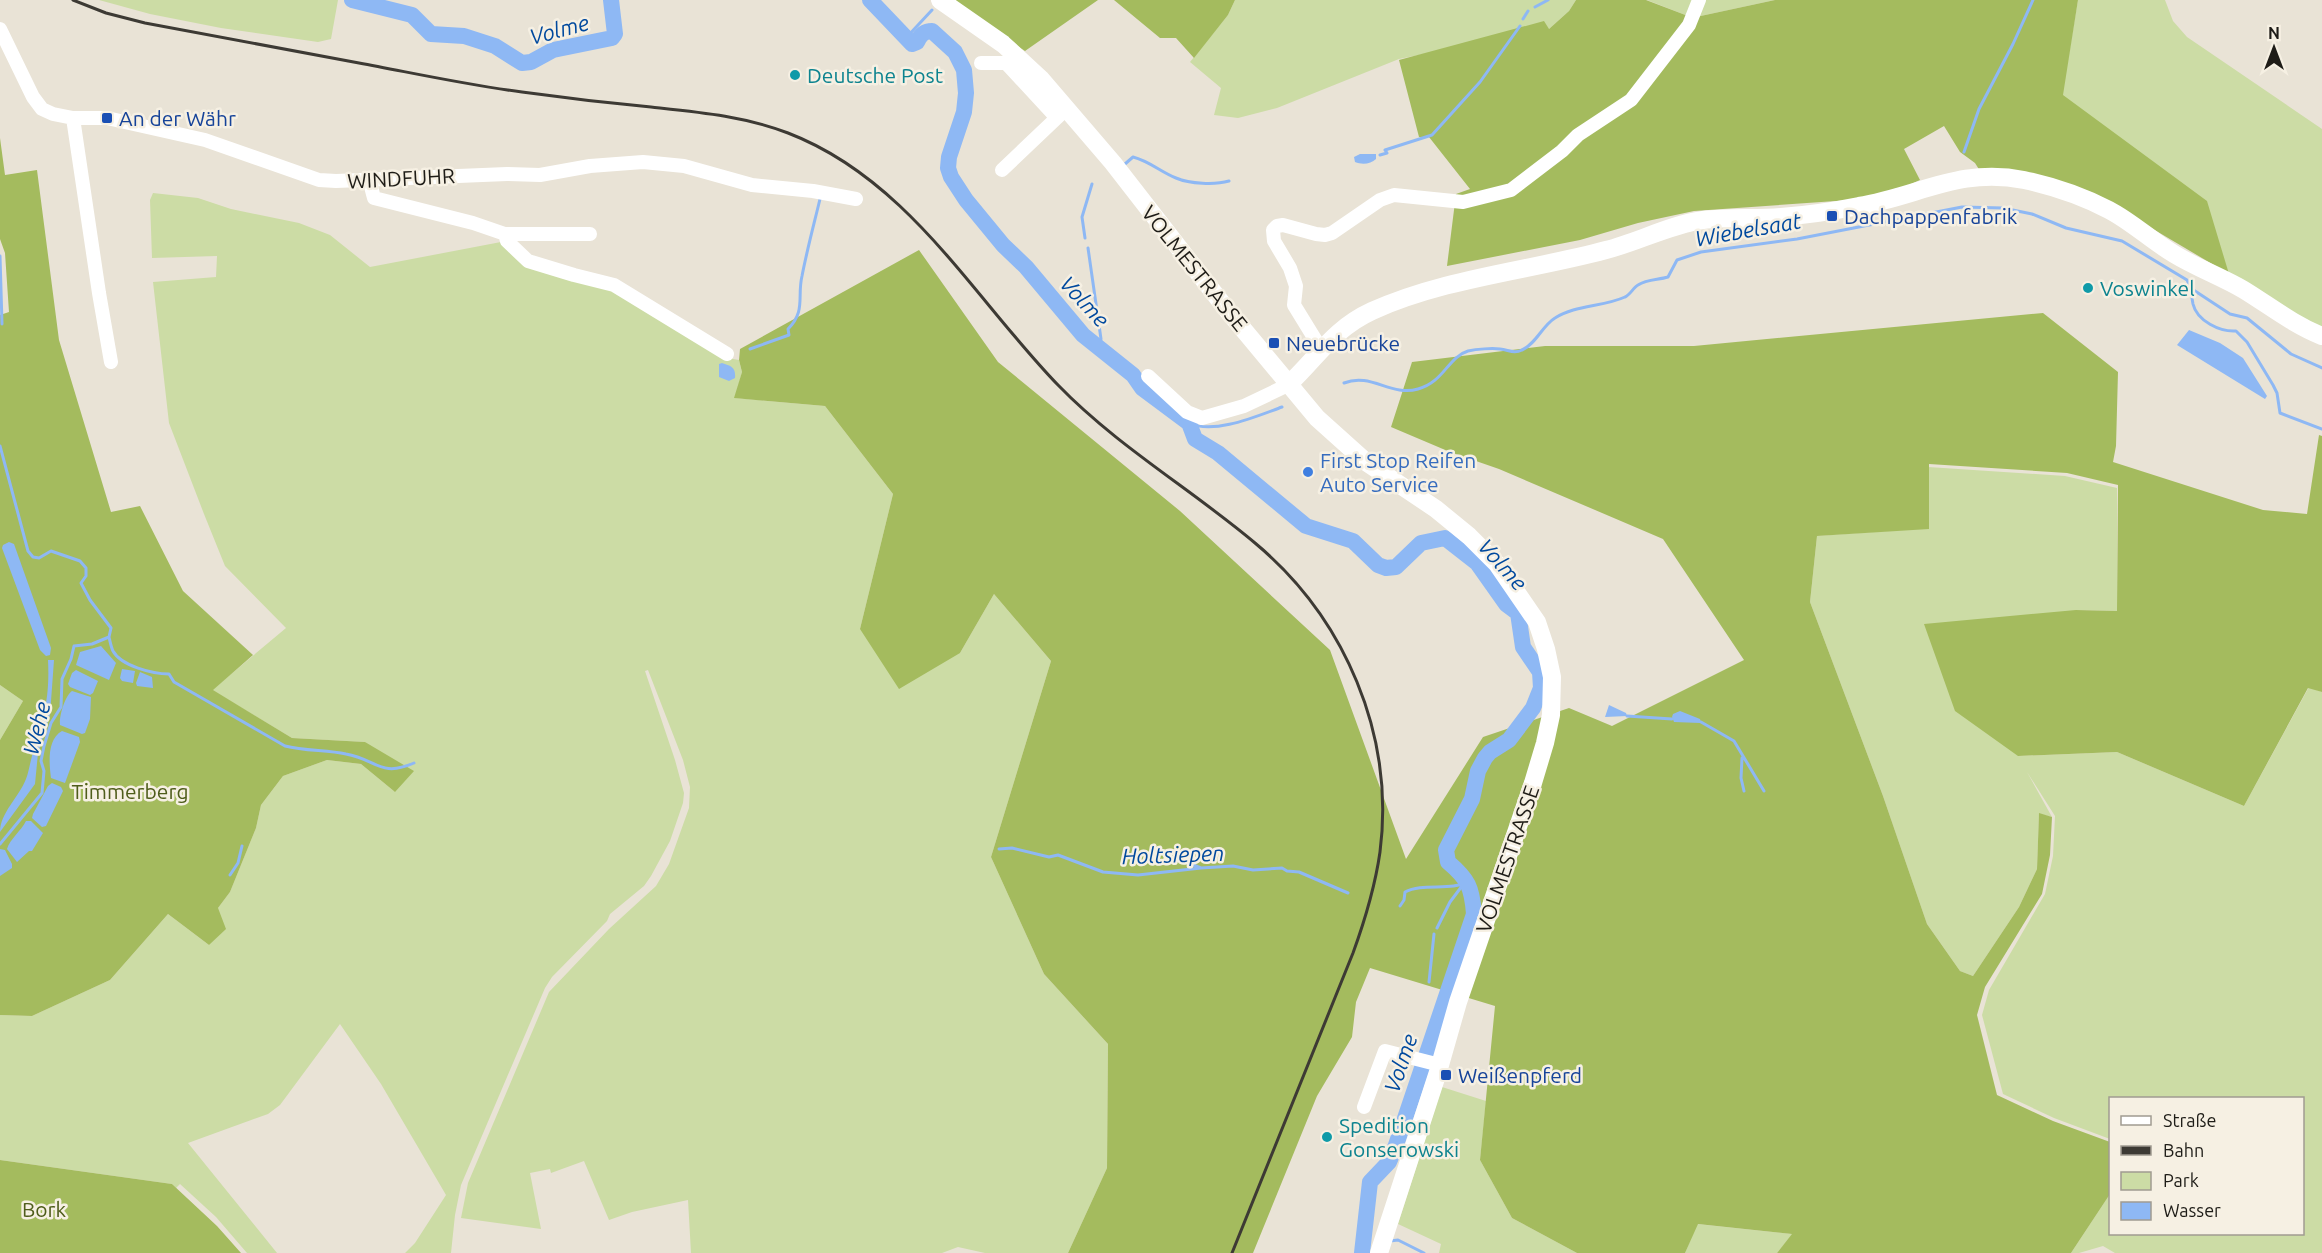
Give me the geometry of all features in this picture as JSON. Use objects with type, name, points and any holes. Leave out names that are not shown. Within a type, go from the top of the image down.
[{"type":"main road","name":"VOLMESTRASSE","points":[[940,0],[1021,58],[1061,113],[1113,163],[1288,385],[1317,418],[1366,462],[1436,509],[1469,536],[1497,564],[1537,622],[1552,677],[1551,715],[1533,783],[1436,1063]]},
{"type":"main road","points":[[1288,385],[1329,339],[1358,318],[1413,295],[1608,250],[1679,225],[1703,220],[1785,217],[1832,211],[1873,204],[1960,179],[2002,176],[2054,188],[2110,210],[2175,255],[2237,286],[2306,330],[2322,336]]},
{"type":"main road","points":[[1379,1253],[1436,1063]]},
{"type":"street","points":[[1321,349],[1294,305],[1296,286],[1290,268],[1274,241],[1273,230],[1277,226],[1283,225],[1325,235],[1380,200],[1394,195],[1463,202],[1511,190],[1562,151],[1578,135],[1631,100],[1689,25],[1699,0]]},
{"type":"street","name":"WINDFUHR","points":[[0,29],[33,97],[42,109],[73,118],[107,118],[205,140],[319,180],[540,175],[590,166],[643,162],[684,166],[752,185],[813,191],[856,199]]},
{"type":"street","points":[[981,63],[1006,63],[1061,113],[1002,170]]},
{"type":"street","points":[[73,118],[111,362]]},
{"type":"street","points":[[369,179],[374,198],[473,223],[505,234],[590,234]]},
{"type":"street","points":[[505,234],[507,241],[528,261],[614,285],[727,354]]},
{"type":"street","points":[[1148,376],[1187,412],[1202,418],[1244,406],[1288,385]]},
{"type":"street","points":[[1364,1107],[1385,1051],[1436,1063]]},
{"type":"green space","points":[[99,0],[338,0],[331,39],[318,42],[221,28],[150,14]]},
{"type":"green space","points":[[946,0],[1098,0],[1025,51]]},
{"type":"green space","points":[[1114,0],[1235,0],[1228,15],[1194,58],[1176,38],[1160,38]]},
{"type":"green space","points":[[1235,0],[1576,0],[1569,11],[1549,29],[1399,59],[1277,108],[1238,118],[1214,115],[1221,88],[1190,62],[1228,15]]},
{"type":"green space","points":[[1576,0],[1646,0],[1696,17],[1775,0],[2078,0],[2063,95],[2207,201],[2229,274],[2109,203],[1980,171],[1975,163],[1960,152],[1944,126],[1904,149],[1920,180],[1879,198],[1694,211],[1638,223],[1580,240],[1447,266],[1456,194],[1470,189],[1429,137],[1419,137],[1399,60],[1544,21],[1549,29],[1569,11]]},
{"type":"green space","points":[[1647,0],[1694,0],[1688,16]]},
{"type":"green space","points":[[1702,0],[1775,0],[1696,17]]},
{"type":"green space","points":[[2078,0],[2165,0],[2173,21],[2187,37],[2322,129],[2322,331],[2229,274],[2062,95]]},
{"type":"green space","name":"Timmerberg","points":[[0,138],[5,175],[37,170],[59,340],[111,512],[140,506],[183,591],[253,655],[213,690],[292,738],[365,742],[414,771],[395,792],[361,764],[327,760],[283,776],[261,805],[256,828],[230,892],[218,908],[226,929],[209,945],[168,914],[110,980],[32,1016],[0,1015],[0,740],[23,701],[0,685],[0,315],[9,312],[5,253],[0,239]]},
{"type":"green space","points":[[153,193],[198,198],[231,209],[299,223],[330,235],[370,267],[501,242],[619,292],[727,358],[739,360],[742,372],[735,398],[825,406],[893,494],[860,629],[960,653],[994,594],[1051,661],[991,857],[1044,974],[1108,1044],[1107,1168],[1068,1253],[985,1253],[958,1247],[942,1253],[691,1253],[688,1200],[632,1212],[609,1220],[584,1161],[551,1173],[550,1169],[530,1173],[541,1229],[461,1218],[468,1183],[549,992],[609,929],[656,886],[669,864],[689,808],[690,787],[683,760],[648,670],[645,671],[684,793],[683,803],[670,841],[644,886],[610,914],[607,921],[552,977],[545,988],[461,1185],[451,1253],[405,1253],[415,1243],[446,1195],[381,1084],[340,1024],[280,1105],[268,1114],[188,1143],[277,1253],[247,1253],[216,1217],[180,1184],[176,1188],[172,1184],[0,1160],[0,1015],[32,1016],[110,980],[168,914],[209,945],[218,908],[230,892],[256,828],[261,805],[283,776],[327,760],[361,764],[395,792],[365,742],[292,738],[212,690],[286,628],[225,566],[169,423],[153,282],[216,277],[217,256],[152,258],[150,200]]},
{"type":"green space","points":[[919,250],[998,362],[1180,511],[1330,650],[1406,859],[1483,737],[1569,708],[1612,726],[1744,660],[1663,539],[1499,469],[1450,452],[1391,427],[1412,362],[1545,346],[1694,346],[2043,313],[2118,372],[2116,446],[2113,462],[2263,510],[2307,514],[2319,435],[2322,436],[2322,692],[2308,688],[2244,806],[2117,752],[2018,756],[1955,711],[1924,624],[2076,610],[2117,611],[2118,485],[2067,473],[1929,464],[1929,529],[1817,536],[1810,602],[1883,796],[1927,924],[1960,971],[1973,976],[2019,907],[2037,869],[2039,813],[2052,817],[2050,855],[2042,894],[1985,987],[1977,1015],[1997,1095],[2053,1121],[2109,1142],[2109,1196],[2071,1253],[1777,1253],[1792,1234],[1698,1224],[1685,1253],[1577,1253],[1512,1218],[1480,1160],[1495,1006],[1370,968],[1356,1002],[1352,1037],[1317,1096],[1253,1253],[1068,1253],[1107,1168],[1108,1044],[1044,974],[991,857],[1051,661],[994,594],[960,653],[899,689],[860,629],[893,494],[825,406],[734,398],[742,372],[739,360],[740,349]]},
{"type":"green space","points":[[1928,467],[2065,476],[2117,488],[2117,611],[2076,610],[2018,756],[2117,752],[2244,806],[2309,687],[2322,692],[2322,1253],[2115,1253],[2103,1246],[2071,1253],[2109,1196],[2109,1235],[2304,1235],[2304,1097],[2109,1097],[2109,1139],[2054,1118],[2003,1094],[1982,1015],[1989,990],[2045,894],[2053,856],[2055,816],[2027,772],[2052,817],[2039,814],[2037,869],[2019,907],[1973,976],[1960,971],[1927,924],[1883,796],[1810,602],[1817,536],[1929,528]]},
{"type":"green space","points":[[0,685],[23,701],[0,740]]},
{"type":"green space","points":[[1442,1087],[1486,1101],[1480,1160],[1512,1218],[1577,1253],[1439,1253],[1441,1244],[1398,1224]]},
{"type":"green space","name":"Bork","points":[[0,1160],[172,1184],[217,1226],[241,1253],[0,1253]]},
{"type":"green space","points":[[1697,1224],[1793,1234],[1777,1253],[1685,1253]]},
{"type":"water","points":[[1360,154],[1376,154],[1376,159],[1366,164],[1355,162],[1354,157]]},
{"type":"water","points":[[2189,330],[2220,343],[2243,358],[2267,396],[2265,399],[2177,345]]},
{"type":"water","points":[[722,363],[735,371],[735,378],[729,381],[719,377],[719,364]]},
{"type":"water","points":[[9,542],[14,544],[51,648],[50,655],[46,656],[40,650],[2,548]]},
{"type":"water","points":[[101,646],[116,663],[109,680],[76,665],[80,652]]},
{"type":"water","points":[[48,660],[54,660],[50,715],[38,753],[35,784],[0,832],[3,818],[23,786],[28,773],[45,709]]},
{"type":"water","points":[[122,669],[135,671],[133,683],[122,681],[120,678]]},
{"type":"water","points":[[76,670],[98,681],[90,695],[68,684],[72,673]]},
{"type":"water","points":[[140,672],[152,677],[153,688],[137,686]]},
{"type":"water","points":[[72,691],[91,697],[90,719],[85,733],[82,734],[60,725],[63,706]]},
{"type":"water","points":[[1609,705],[1626,713],[1627,716],[1605,717]]},
{"type":"water","points":[[1680,711],[1700,719],[1701,722],[1674,722],[1673,714]]},
{"type":"water","points":[[62,731],[79,737],[80,742],[65,783],[51,778],[50,765],[51,745]]},
{"type":"water","points":[[52,783],[61,787],[63,791],[46,826],[42,827],[32,818],[48,786]]},
{"type":"water","points":[[26,821],[31,821],[43,833],[32,851],[17,862],[7,849]]},
{"type":"water","points":[[0,849],[5,850],[12,868],[0,876]]},
{"type":"waterway","name":"Volme","points":[[352,0],[412,15],[431,34],[464,36],[495,46],[522,63],[531,62],[553,50],[612,38],[615,34],[611,0]]},
{"type":"waterway","name":"Volme","points":[[870,0],[912,44],[917,42],[921,35],[932,31],[955,52],[964,70],[966,93],[964,112],[949,157],[948,168],[951,177],[966,200],[1003,245],[1026,267],[1083,335],[1133,375],[1142,388],[1189,423],[1195,439],[1218,453],[1306,526],[1353,541],[1378,565],[1386,568],[1396,567],[1421,543],[1445,538],[1477,563],[1506,604],[1518,613],[1523,647],[1540,672],[1541,688],[1533,708],[1509,740],[1485,758],[1478,771],[1472,799],[1446,850],[1448,862],[1468,884],[1474,914],[1396,1145],[1389,1162],[1370,1182],[1362,1253]]},
{"type":"waterway","points":[[1535,7],[1548,0]]},
{"type":"waterway","points":[[1964,152],[1979,109],[2033,0]]},
{"type":"waterway","points":[[905,39],[932,10]]},
{"type":"waterway","points":[[1523,19],[1528,11]]},
{"type":"waterway","points":[[1380,155],[1387,153],[1385,150],[1432,135],[1480,82],[1520,26]]},
{"type":"waterway","points":[[1125,164],[1133,157],[1188,182],[1229,181]]},
{"type":"waterway","points":[[1085,238],[1082,217],[1092,184]]},
{"type":"waterway","points":[[750,349],[789,335],[788,329],[799,310],[802,276],[820,199]]},
{"type":"waterway","name":"Wiebelsaat","points":[[1344,383],[1363,380],[1408,391],[1427,386],[1461,354],[1484,349],[1514,352],[1522,350],[1531,344],[1555,318],[1571,311],[1625,297],[1641,283],[1668,277],[1677,260],[1701,252],[1797,239],[1962,207],[2003,208],[2032,214],[2066,228],[2122,241],[2187,280],[2193,304],[2199,316],[2223,330],[2236,331],[2247,342],[2277,393],[2280,413],[2322,429]]},
{"type":"waterway","points":[[1088,248],[1101,339],[1099,348]]},
{"type":"waterway","name":"Wehe","points":[[0,256],[2,324]]},
{"type":"waterway","points":[[2192,289],[2230,314],[2247,318],[2291,354],[2322,368]]},
{"type":"waterway","name":"Wiebelsaat","points":[[1189,423],[1199,426],[1223,426],[1282,407]]},
{"type":"waterway","name":"Wehe","points":[[0,446],[28,551],[33,557],[39,558],[51,551],[80,561],[86,568],[86,576],[81,583],[90,600],[111,628],[109,637],[92,644],[74,646],[62,679],[61,707],[51,723],[44,746],[41,761],[44,771],[42,793],[0,844]]},
{"type":"waterway","points":[[109,637],[113,651],[123,661],[146,671],[169,674],[174,682],[285,746],[356,756],[385,768],[393,769],[414,763]]},
{"type":"waterway","points":[[1627,716],[1672,719]]},
{"type":"waterway","points":[[1701,722],[1734,741],[1764,791]]},
{"type":"waterway","points":[[1742,758],[1741,778],[1744,791]]},
{"type":"waterway","points":[[230,875],[238,863],[242,846]]},
{"type":"waterway","name":"Holtsiepen","points":[[999,849],[1012,848],[1049,857],[1058,855],[1103,872],[1138,875],[1233,866],[1253,870],[1282,868],[1299,872],[1348,893]]},
{"type":"waterway","points":[[1183,861],[1201,868]]},
{"type":"waterway","name":"Holtsiepen","points":[[1400,906],[1405,892],[1412,889],[1454,886],[1467,881]]},
{"type":"waterway","points":[[1437,928],[1450,902],[1462,886]]},
{"type":"waterway","points":[[1429,982],[1434,934]]},
{"type":"waterway","name":"Volme","points":[[1363,1229],[1368,1230]]},
{"type":"waterway","points":[[1390,1241],[1398,1240],[1424,1253]]},
{"type":"railway","points":[[73,0],[106,13],[145,23],[440,79],[538,94],[721,115],[771,127],[831,153],[869,179],[904,210],[936,243],[1027,351],[1081,407],[1129,448],[1231,523],[1287,573],[1315,606],[1338,643],[1357,682],[1371,723],[1379,765],[1383,808],[1380,852],[1369,903],[1353,953],[1232,1253]]},
{"type":"place","name":"Deutsche Post","points":[[795,75]]},
{"type":"place","name":"An der Währ","points":[[107,118]]},
{"type":"place","name":"Dachpappenfabrik","points":[[1832,216]]},
{"type":"place","name":"Voswinkel","points":[[2088,288]]},
{"type":"place","name":"Neuebrücke","points":[[1274,343]]},
{"type":"place","name":"First Stop Reifen Auto Service","points":[[1308,472]]},
{"type":"place","name":"Weißenpferd","points":[[1446,1075]]},
{"type":"place","name":"Spedition Gonserowski","points":[[1327,1137]]}]
